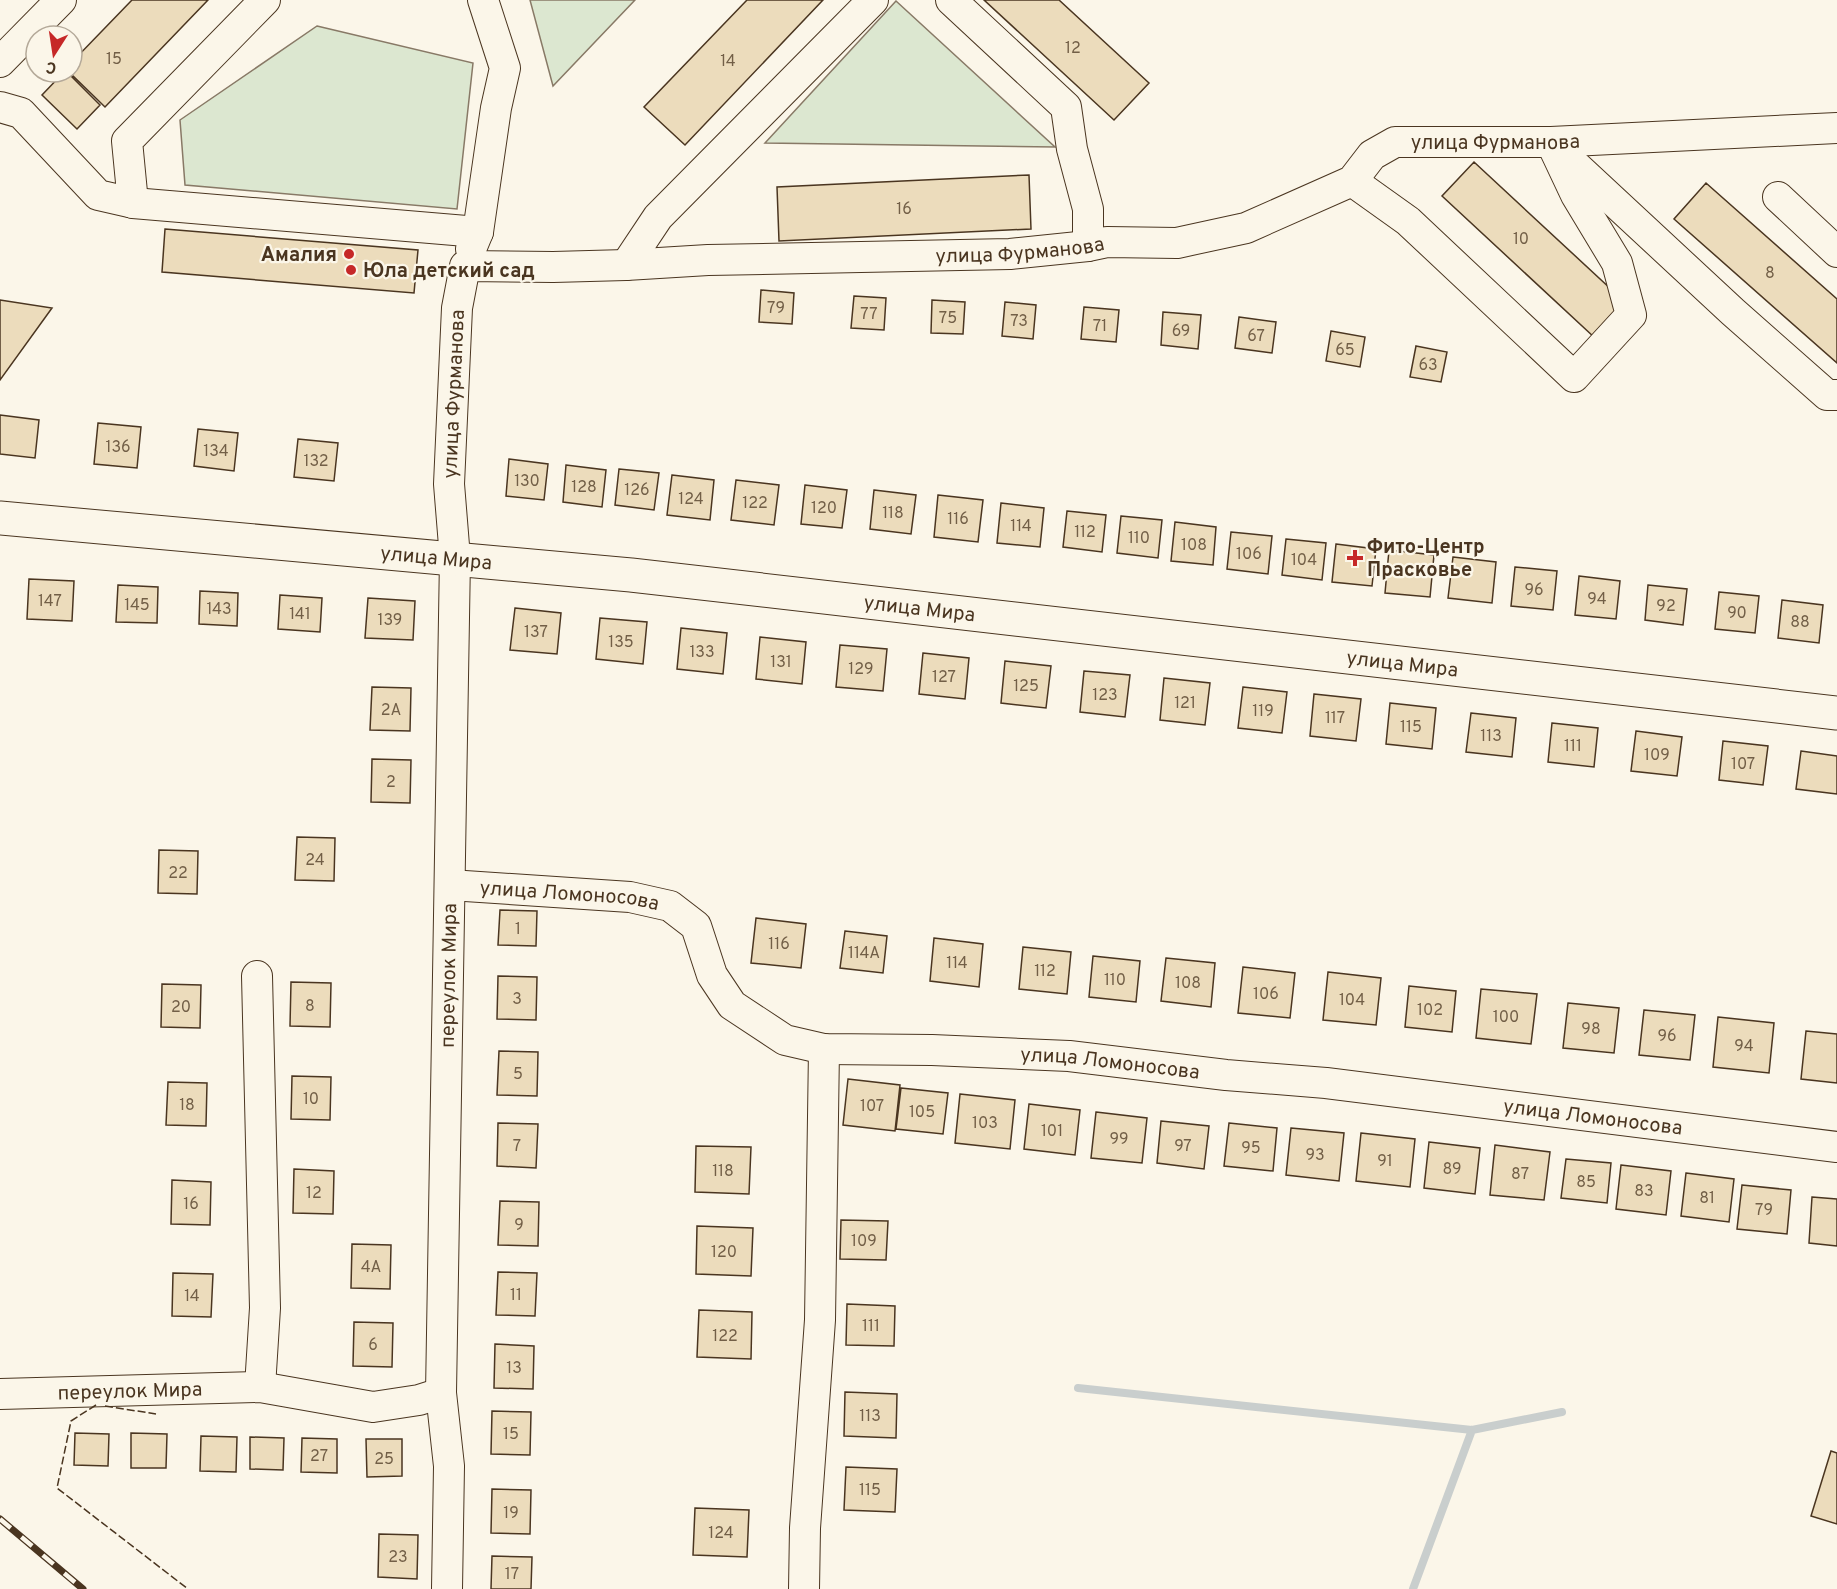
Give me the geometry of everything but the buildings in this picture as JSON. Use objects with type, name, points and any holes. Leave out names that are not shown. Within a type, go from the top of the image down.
[{"type":"main road","name":"улица Мира","points":[[0,518],[631,575],[1837,713]]},
{"type":"street","points":[[0,62],[61,0]]},
{"type":"street","points":[[134,203],[127,141],[265,0]]},
{"type":"street","points":[[465,266],[478,232],[496,108],[505,68],[483,0]]},
{"type":"street","points":[[626,265],[658,217],[873,0]]},
{"type":"street","points":[[951,0],[1066,107],[1072,149],[1088,209],[1088,246]]},
{"type":"street","points":[[0,107],[21,113],[98,195],[134,203],[478,232]]},
{"type":"street","name":"улица Фурманова","points":[[455,558],[449,484],[457,308],[465,266],[553,267],[708,260],[1010,254],[1107,242],[1177,243],[1246,228],[1352,181],[1372,155],[1395,142],[1551,142],[1837,128]]},
{"type":"street","points":[[1352,181],[1408,221],[1574,377],[1631,315],[1617,263],[1575,195],[1551,142]]},
{"type":"street","points":[[1551,142],[1750,327],[1827,395],[1837,395]]},
{"type":"street","points":[[1778,197],[1837,252]]},
{"type":"street","name":"переулок Мира","points":[[447,1589],[449,1466],[441,1393],[455,558]]},
{"type":"street","name":"улица Ломоносова","points":[[450,885],[630,897],[670,906],[696,926],[712,975],[732,1005],[785,1040],[824,1049],[932,1050],[1069,1056],[1226,1075],[1326,1083],[1837,1147]]},
{"type":"street","points":[[257,976],[265,1308],[260,1387]]},
{"type":"street","points":[[804,1589],[805,1528],[820,1320],[824,1049]]},
{"type":"street","name":"переулок Мира","points":[[0,1394],[260,1387],[373,1407],[419,1400],[441,1393]]},
{"type":"green space","points":[[530,0],[635,0],[553,86]]},
{"type":"green space","points":[[896,1],[1055,147],[765,143]]},
{"type":"green space","points":[[317,26],[473,63],[457,209],[185,185],[180,120]]},
{"type":"waterway","points":[[1078,1388],[1472,1430],[1562,1412]]},
{"type":"waterway","points":[[1413,1589],[1472,1430]]},
{"type":"railway","points":[[0,1519],[83,1589]]},
{"type":"fence","points":[[96,1405],[71,1421],[57,1488],[188,1589]]},
{"type":"fence","points":[[105,1406],[156,1414]]},
{"type":"place","name":"Амалия","points":[[349,254]]},
{"type":"place","name":"Юла детский сад","points":[[351,270]]},
{"type":"place","name":"Фито-Центр Прасковье","points":[[1355,558]]}]
